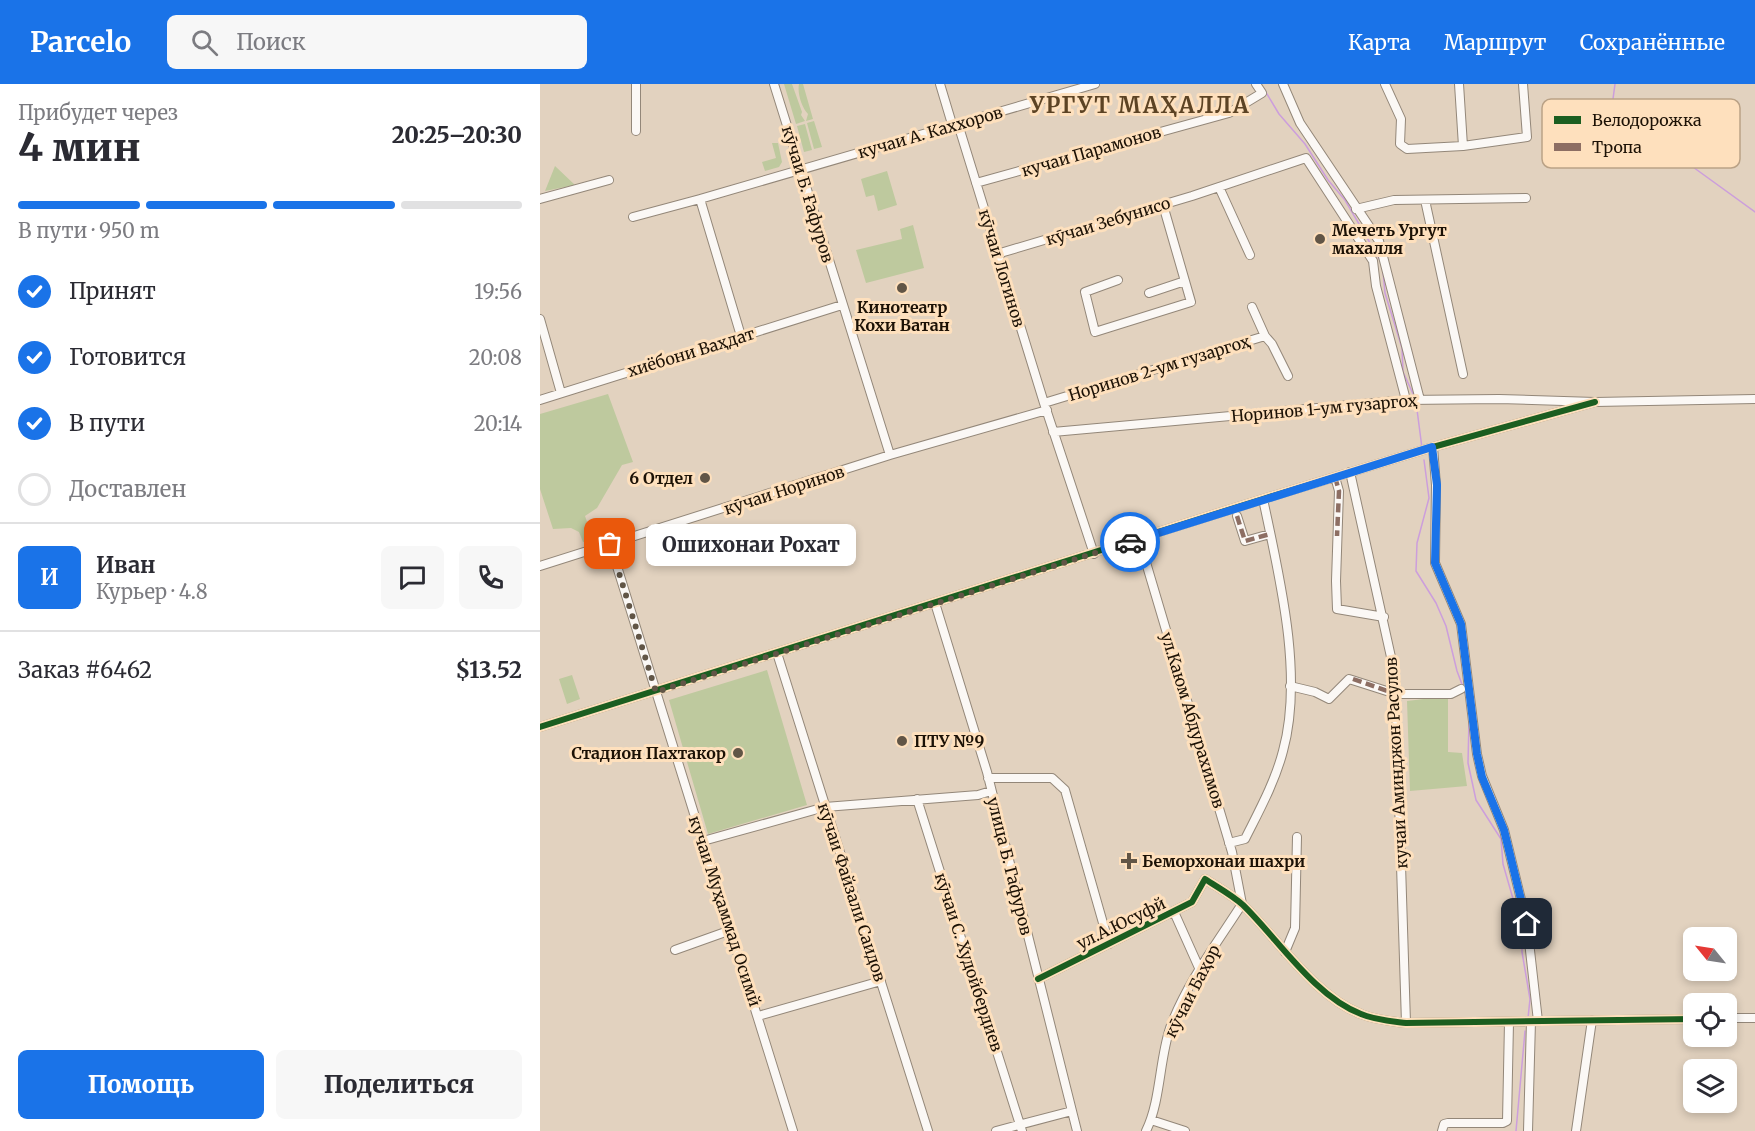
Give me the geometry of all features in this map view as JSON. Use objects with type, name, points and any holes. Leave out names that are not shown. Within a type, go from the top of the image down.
[{"type":"street","points":[[636,84],[636,130]]},
{"type":"street","name":"кӯчаи Б. Ғафуров","points":[[774,84],[890,454]]},
{"type":"street","name":"кӯчаи Логинов","points":[[940,84],[976,183],[1053,432]]},
{"type":"street","name":"кучаи А. Каххоров","points":[[633,217],[700,200],[1095,84]]},
{"type":"street","name":"кучаи Парамонов","points":[[976,183],[1229,113],[1262,93],[1256,84]]},
{"type":"street","points":[[1283,84],[1300,123],[1379,241],[1414,400]]},
{"type":"street","points":[[1385,84],[1399,112],[1402,147],[1463,146],[1527,137],[1523,84]]},
{"type":"street","points":[[1459,84],[1463,146]]},
{"type":"street","name":"кӯчаи Зебунисо","points":[[998,254],[1163,205],[1306,158],[1314,169]]},
{"type":"street","points":[[1328,163],[1314,169],[1373,261],[1376,286],[1414,400]]},
{"type":"street","points":[[540,199],[609,180]]},
{"type":"street","points":[[1219,187],[1250,255]]},
{"type":"street","points":[[1356,209],[1394,200],[1526,198]]},
{"type":"street","points":[[700,200],[741,336]]},
{"type":"street","points":[[1425,200],[1462,374]]},
{"type":"street","points":[[1118,280],[1085,292],[1095,332],[1191,302],[1163,205]]},
{"type":"street","points":[[1149,293],[1185,281]]},
{"type":"street","name":"хиёбони Ваҳдат","points":[[540,400],[842,305]]},
{"type":"street","points":[[1252,307],[1264,336]]},
{"type":"street","points":[[540,319],[561,393]]},
{"type":"street","name":"Норинов 2-ум гузаргоҳ","points":[[890,454],[1264,336],[1272,344],[1288,376]]},
{"type":"street","name":"Норинов 1-ум гузаргоҳ","points":[[1053,432],[1414,400],[1499,399],[1594,402]]},
{"type":"street","points":[[540,727],[1350,472],[1594,402],[1755,399]]},
{"type":"street","points":[[1053,432],[1094,554]]},
{"type":"street","points":[[1432,447],[1437,485],[1435,563],[1461,624],[1477,754],[1482,777],[1504,830],[1527,924],[1535,1021],[1528,1131]]},
{"type":"street","name":"кӯчаи Норинов","points":[[540,566],[890,454]]},
{"type":"street","name":"кучаи Аминджон Расулов","points":[[1350,472],[1394,665],[1406,1023]]},
{"type":"street","points":[[1335,477],[1339,491],[1337,609],[1384,617]]},
{"type":"street","points":[[1229,843],[1245,839],[1283,752],[1290,686],[1285,606],[1263,499]]},
{"type":"street","points":[[1237,516],[1245,542],[1270,534]]},
{"type":"street","name":"ул.Каюм Абдурахимов","points":[[1139,538],[1229,843],[1242,904]]},
{"type":"street","name":"кучаи Муҳаммад Осимй","points":[[610,544],[794,1131]]},
{"type":"street","name":"улица Б. Гафуров","points":[[935,603],[988,778],[1077,1131]]},
{"type":"street","name":"кӯчаи Файзали Саидов","points":[[777,653],[881,981],[925,1130]]},
{"type":"street","points":[[1290,686],[1315,692],[1329,699],[1349,679],[1396,694],[1451,694],[1461,689]]},
{"type":"street","name":"ул.А.Юсуфй","points":[[988,778],[1052,778],[1065,790],[1109,944]]},
{"type":"street","points":[[703,841],[825,807],[978,795],[991,791]]},
{"type":"street","points":[[978,795],[994,803]]},
{"type":"street","name":"кӯчаи С. Худойбердиев","points":[[917,799],[1021,1127]]},
{"type":"street","points":[[1285,952],[1295,928],[1298,837]]},
{"type":"street","name":"ул.А.Юсуфй","points":[[1038,979],[1192,902],[1205,879],[1242,904]]},
{"type":"street","points":[[1242,904],[1285,952],[1333,998],[1359,1014],[1381,1020],[1406,1023],[1683,1019]]},
{"type":"street","name":"кӯчаи Баҳор","points":[[1146,1131],[1151,1120],[1171,1024],[1200,970],[1242,904]]},
{"type":"street","points":[[1174,912],[1200,970]]},
{"type":"street","points":[[675,950],[731,930]]},
{"type":"street","points":[[759,1016],[881,981]]},
{"type":"street","points":[[1737,1018],[1755,1018]]},
{"type":"street","points":[[1576,1131],[1592,1020]]},
{"type":"street","points":[[1442,1131],[1444,1124],[1448,1123],[1503,1123],[1507,1121],[1509,1022]]},
{"type":"street","points":[[996,1131],[1021,1127],[1072,1111]]},
{"type":"street","points":[[1151,1120],[1185,1131]]},
{"type":"green space","points":[[784,84],[792,84],[805,121],[796,124]]},
{"type":"green space","points":[[799,84],[803,84],[813,119],[806,121],[808,114],[800,100]]},
{"type":"green space","points":[[814,121],[822,147],[814,149],[807,123]]},
{"type":"green space","points":[[805,124],[812,150],[804,152],[797,126]]},
{"type":"green space","points":[[772,143],[778,143],[782,162],[779,167],[765,171],[762,162],[776,158]]},
{"type":"green space","points":[[555,166],[575,185],[545,191]]},
{"type":"green space","points":[[887,171],[897,205],[878,211],[874,195],[866,197],[861,179]]},
{"type":"green space","points":[[913,225],[924,268],[866,283],[856,250],[902,239],[900,229]]},
{"type":"green space","points":[[608,394],[633,462],[622,465],[597,508],[585,516],[593,539],[583,542],[579,532],[571,528],[553,529],[540,489],[540,414]]},
{"type":"green space","points":[[767,670],[807,805],[708,834],[669,700]]},
{"type":"green space","points":[[572,675],[580,699],[567,704],[559,679]]},
{"type":"green space","points":[[1448,696],[1448,752],[1462,753],[1467,786],[1410,791],[1407,701]]},
{"type":"waterway","points":[[1613,99],[1615,84]]},
{"type":"waterway","points":[[1264,89],[1279,114],[1305,144],[1328,180],[1345,200],[1380,260]]},
{"type":"waterway","points":[[1694,168],[1755,212]]},
{"type":"waterway","points":[[1383,271],[1385,293],[1402,348],[1403,372],[1415,398]]},
{"type":"waterway","points":[[1416,402],[1422,448]]},
{"type":"waterway","points":[[1424,460],[1429,498],[1417,543],[1416,571],[1436,603],[1446,626],[1457,671],[1466,695]]},
{"type":"waterway","points":[[1469,720],[1468,763],[1476,800],[1501,839],[1503,864],[1522,930],[1522,952],[1530,999],[1528,1018]]},
{"type":"waterway","points":[[1516,1131],[1525,1031]]},
{"type":"marked path","points":[[1335,477],[1339,491],[1337,536]]},
{"type":"marked path","points":[[1237,516],[1245,541],[1270,534]]},
{"type":"marked path","points":[[1353,679],[1396,694]]},
{"type":"cycle path","points":[[540,727],[1263,499],[1433,447],[1595,402]]},
{"type":"cycle path","points":[[1038,979],[1192,902],[1205,879],[1243,905],[1312,981],[1344,1006],[1372,1018],[1406,1023],[1683,1019]]},
{"type":"way so far","points":[[610,544],[656,692],[1130,542]]},
{"type":"place","name":"Мечеть Ургут махалля","points":[[1320,239]]},
{"type":"place","name":"Кинотеатр Кохи Ватан","points":[[902,288]]},
{"type":"place","name":"6 Отдел","points":[[705,478]]},
{"type":"place","name":"Ошихонаи Рохат","points":[[610,544]]},
{"type":"place","name":"ПТУ №9","points":[[902,741]]},
{"type":"place","name":"Стадион Пахтакор","points":[[738,753]]},
{"type":"place","name":"Беморхонаи шахри","points":[[1129,861]]},
{"type":"district","name":"УРГУТ МАҲАЛЛА","points":[[1140,105]]},
{"type":"route","points":[[1130,542],[1432,447],[1437,485],[1435,563],[1461,624],[1477,754],[1482,777],[1504,830],[1527,924]]}]
